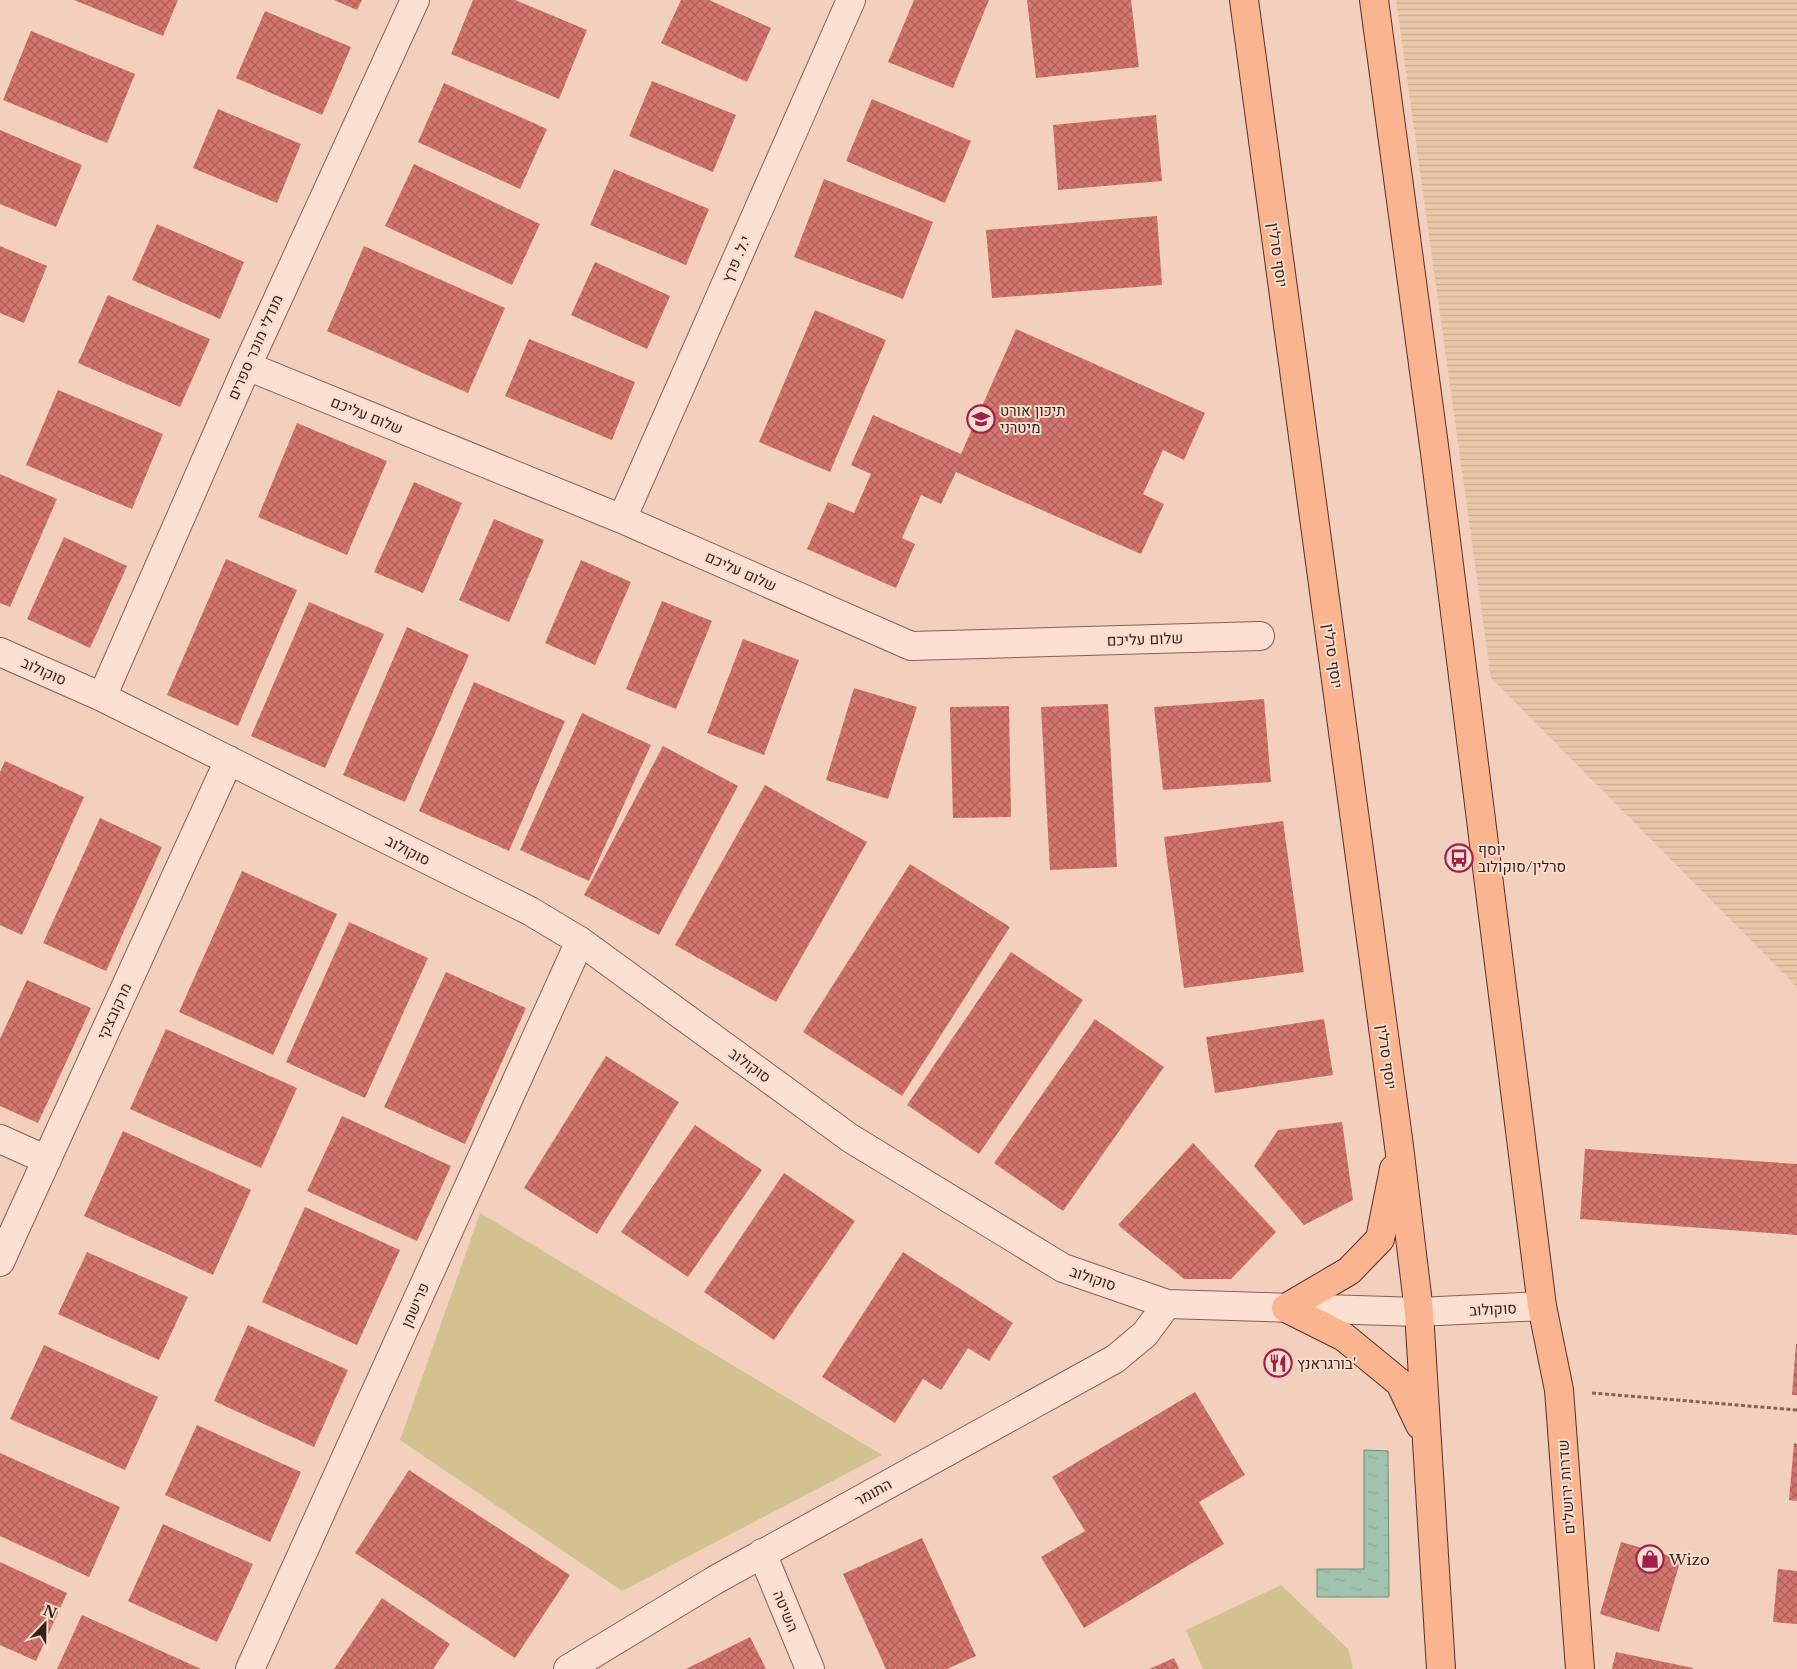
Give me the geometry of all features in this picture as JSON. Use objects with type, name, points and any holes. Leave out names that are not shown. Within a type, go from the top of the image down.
[{"type":"main road","name":"יוסף סרלין","points":[[1244,0],[1399,1146],[1418,1312]]},
{"type":"main road","points":[[1374,0],[1434,443],[1542,1306]]},
{"type":"main road","points":[[1286,1308],[1349,1271],[1380,1239],[1399,1146]]},
{"type":"main road","name":"שדרות ירושלים","points":[[1542,1306],[1559,1390],[1580,1669]]},
{"type":"main road","points":[[1286,1308],[1344,1337],[1400,1383],[1426,1437]]},
{"type":"main road","points":[[1418,1312],[1441,1669]]},
{"type":"street","name":"מנדלי מוכר ספרים","points":[[102,697],[247,366],[415,0]]},
{"type":"street","name":"י.ל. פרץ","points":[[622,518],[851,0]]},
{"type":"street","name":"שלום עליכם","points":[[247,366],[622,518],[912,646],[1260,636]]},
{"type":"street","name":"סוקולוב","points":[[0,652],[102,697],[530,911],[580,941],[850,1138],[1063,1268],[1167,1304],[1418,1312],[1542,1306]]},
{"type":"street","name":"מרקובצקי","points":[[0,1262],[229,760]]},
{"type":"street","name":"פרישמן","points":[[250,1669],[580,941]]},
{"type":"street","points":[[0,1139],[46,1160]]},
{"type":"street","name":"התומר","points":[[568,1669],[762,1553],[1115,1359],[1145,1334],[1167,1304]]},
{"type":"street","name":"השיטה","points":[[762,1553],[810,1669]]},
{"type":"path","points":[[1559,1390],[1797,1410]]},
{"type":"shaded area","points":[[1396,0],[1797,0],[1797,987],[1491,678]]},
{"type":"shaded area","points":[[480,1213],[882,1455],[622,1591],[400,1440]]},
{"type":"shaded area","points":[[1281,1585],[1348,1649],[1353,1669],[1203,1669],[1186,1630]]},
{"type":"water","points":[[1364,1450],[1388,1451],[1389,1597],[1317,1597],[1317,1569],[1364,1569]]},
{"type":"building","points":[[74,0],[178,0],[163,36]]},
{"type":"building","points":[[334,0],[362,0],[357,10]]},
{"type":"building","points":[[473,0],[515,0],[587,30],[559,99],[451,54]]},
{"type":"building","points":[[681,0],[709,0],[771,28],[747,82],[661,43]]},
{"type":"building","points":[[914,0],[989,0],[953,88],[888,62]]},
{"type":"building","points":[[1027,0],[1131,0],[1139,67],[1036,78]]},
{"type":"building","points":[[265,11],[351,47],[322,115],[236,78]]},
{"type":"building","points":[[31,31],[135,74],[107,143],[3,100]]},
{"type":"building","points":[[652,81],[736,115],[713,172],[629,136]]},
{"type":"building","points":[[444,83],[547,129],[520,189],[418,142]]},
{"type":"building","points":[[872,99],[971,141],[945,203],[846,161]]},
{"type":"building","points":[[218,109],[301,144],[277,203],[193,168]]},
{"type":"building","points":[[1156,115],[1162,181],[1058,190],[1053,125]]},
{"type":"building","points":[[0,130],[82,165],[56,227],[0,204]]},
{"type":"building","points":[[414,164],[540,224],[512,285],[385,226]]},
{"type":"building","points":[[614,169],[709,209],[686,265],[590,225]]},
{"type":"building","points":[[824,179],[933,222],[903,299],[794,257]]},
{"type":"building","points":[[1157,216],[1162,285],[992,298],[986,230]]},
{"type":"building","points":[[157,224],[244,262],[220,319],[132,280]]},
{"type":"building","points":[[0,246],[47,266],[24,323],[0,313]]},
{"type":"building","points":[[364,246],[505,308],[468,393],[327,331]]},
{"type":"building","points":[[595,262],[670,296],[647,349],[571,315]]},
{"type":"building","points":[[108,295],[210,339],[180,407],[78,363]]},
{"type":"building","points":[[815,310],[886,340],[830,472],[759,442]]},
{"type":"building","points":[[1016,329],[1205,413],[1184,460],[1163,450],[1143,494],[1164,504],[1141,554],[956,472],[941,504],[921,495],[902,538],[915,544],[896,588],[807,549],[828,502],[854,513],[871,474],[851,465],[873,415],[961,454]]},
{"type":"building","points":[[529,339],[635,382],[612,440],[505,396]]},
{"type":"building","points":[[58,390],[163,434],[132,509],[26,465]]},
{"type":"building","points":[[297,423],[387,461],[347,555],[258,517]]},
{"type":"building","points":[[0,474],[57,499],[10,607],[0,603]]},
{"type":"building","points":[[414,482],[462,503],[423,593],[374,572]]},
{"type":"building","points":[[494,519],[544,540],[509,622],[459,600]]},
{"type":"building","points":[[64,537],[127,566],[90,648],[27,619]]},
{"type":"building","points":[[226,559],[297,590],[238,726],[167,695]]},
{"type":"building","points":[[581,560],[631,582],[595,665],[545,643]]},
{"type":"building","points":[[662,601],[712,621],[676,709],[626,689]]},
{"type":"building","points":[[309,602],[384,634],[325,768],[251,736]]},
{"type":"building","points":[[407,627],[469,655],[405,802],[343,775]]},
{"type":"building","points":[[743,639],[799,660],[764,755],[707,733]]},
{"type":"building","points":[[474,682],[565,721],[509,851],[419,811]]},
{"type":"building","points":[[854,688],[917,707],[888,799],[826,780]]},
{"type":"building","points":[[1264,699],[1271,782],[1163,790],[1154,707]]},
{"type":"building","points":[[1108,704],[1117,867],[1050,870],[1041,707]]},
{"type":"building","points":[[1009,706],[1011,817],[953,818],[950,707]]},
{"type":"building","points":[[582,713],[651,745],[589,881],[520,850]]},
{"type":"building","points":[[663,746],[738,786],[659,935],[584,895]]},
{"type":"building","points":[[5,761],[84,797],[22,935],[0,925],[0,772]]},
{"type":"building","points":[[765,785],[867,842],[776,1002],[675,945]]},
{"type":"building","points":[[100,818],[162,847],[106,971],[43,943]]},
{"type":"building","points":[[1283,821],[1304,972],[1184,988],[1164,837]]},
{"type":"building","points":[[910,864],[1010,927],[902,1096],[803,1032]]},
{"type":"building","points":[[242,871],[337,914],[273,1055],[179,1012]]},
{"type":"building","points":[[349,922],[428,958],[365,1098],[286,1062]]},
{"type":"building","points":[[1011,952],[1083,1000],[979,1154],[907,1105]]},
{"type":"building","points":[[446,972],[526,1008],[465,1144],[384,1107]]},
{"type":"building","points":[[27,980],[91,1008],[38,1123],[0,1106],[0,1039]]},
{"type":"building","points":[[1095,1019],[1164,1067],[1063,1211],[994,1163]]},
{"type":"building","points":[[1324,1019],[1333,1075],[1215,1093],[1206,1037]]},
{"type":"building","points":[[166,1029],[297,1088],[261,1168],[130,1109]]},
{"type":"building","points":[[606,1056],[679,1102],[597,1234],[524,1188]]},
{"type":"building","points":[[342,1116],[451,1166],[417,1241],[307,1191]]},
{"type":"building","points":[[1342,1122],[1353,1200],[1304,1225],[1254,1166],[1278,1130]]},
{"type":"building","points":[[695,1125],[762,1170],[688,1277],[621,1232]]},
{"type":"building","points":[[123,1131],[251,1190],[213,1275],[84,1216]]},
{"type":"building","points":[[1193,1143],[1276,1232],[1231,1279],[1184,1279],[1118,1225]]},
{"type":"building","points":[[1585,1149],[1797,1164],[1797,1235],[1580,1219]]},
{"type":"building","points":[[784,1173],[855,1221],[774,1340],[704,1292]]},
{"type":"building","points":[[305,1207],[400,1250],[357,1345],[262,1302]]},
{"type":"building","points":[[87,1252],[188,1297],[159,1360],[58,1314]]},
{"type":"building","points":[[903,1252],[1013,1323],[989,1361],[968,1348],[941,1390],[923,1379],[895,1423],[822,1377]]},
{"type":"building","points":[[248,1325],[348,1370],[314,1447],[214,1401]]},
{"type":"building","points":[[1796,1344],[1797,1395],[1792,1395]]},
{"type":"building","points":[[44,1345],[158,1397],[125,1470],[10,1419]]},
{"type":"building","points":[[1195,1392],[1245,1475],[1199,1502],[1224,1544],[1084,1628],[1041,1557],[1085,1531],[1052,1477]]},
{"type":"building","points":[[197,1425],[301,1472],[270,1542],[165,1495]]},
{"type":"building","points":[[1794,1443],[1797,1444],[1797,1501],[1789,1500]]},
{"type":"building","points":[[0,1453],[120,1507],[89,1577],[0,1536]]},
{"type":"building","points":[[409,1470],[570,1575],[515,1658],[355,1553]]},
{"type":"building","points":[[163,1524],[253,1564],[217,1642],[128,1601]]},
{"type":"building","points":[[922,1538],[976,1656],[947,1669],[886,1669],[843,1574]]},
{"type":"building","points":[[1621,1542],[1681,1559],[1659,1632],[1600,1614]]},
{"type":"building","points":[[0,1562],[67,1593],[36,1661],[0,1645]]},
{"type":"building","points":[[1778,1569],[1797,1571],[1797,1624],[1773,1622]]},
{"type":"building","points":[[382,1598],[450,1644],[433,1669],[334,1669]]},
{"type":"building","points":[[82,1615],[201,1669],[57,1669]]},
{"type":"building","points":[[750,1637],[766,1669],[686,1669]]},
{"type":"building","points":[[1616,1652],[1693,1668],[1693,1669],[1612,1669]]},
{"type":"building","points":[[1174,1658],[1179,1669],[1149,1669]]},
{"type":"place","name":"תיכון אורט מיטרני","points":[[981,419]]},
{"type":"place","name":"יוסף סרלין/סוקולוב","points":[[1459,858]]},
{"type":"place","name":"בורגראנץ'","points":[[1278,1363]]},
{"type":"place","name":"Wizo","points":[[1650,1559]]}]
